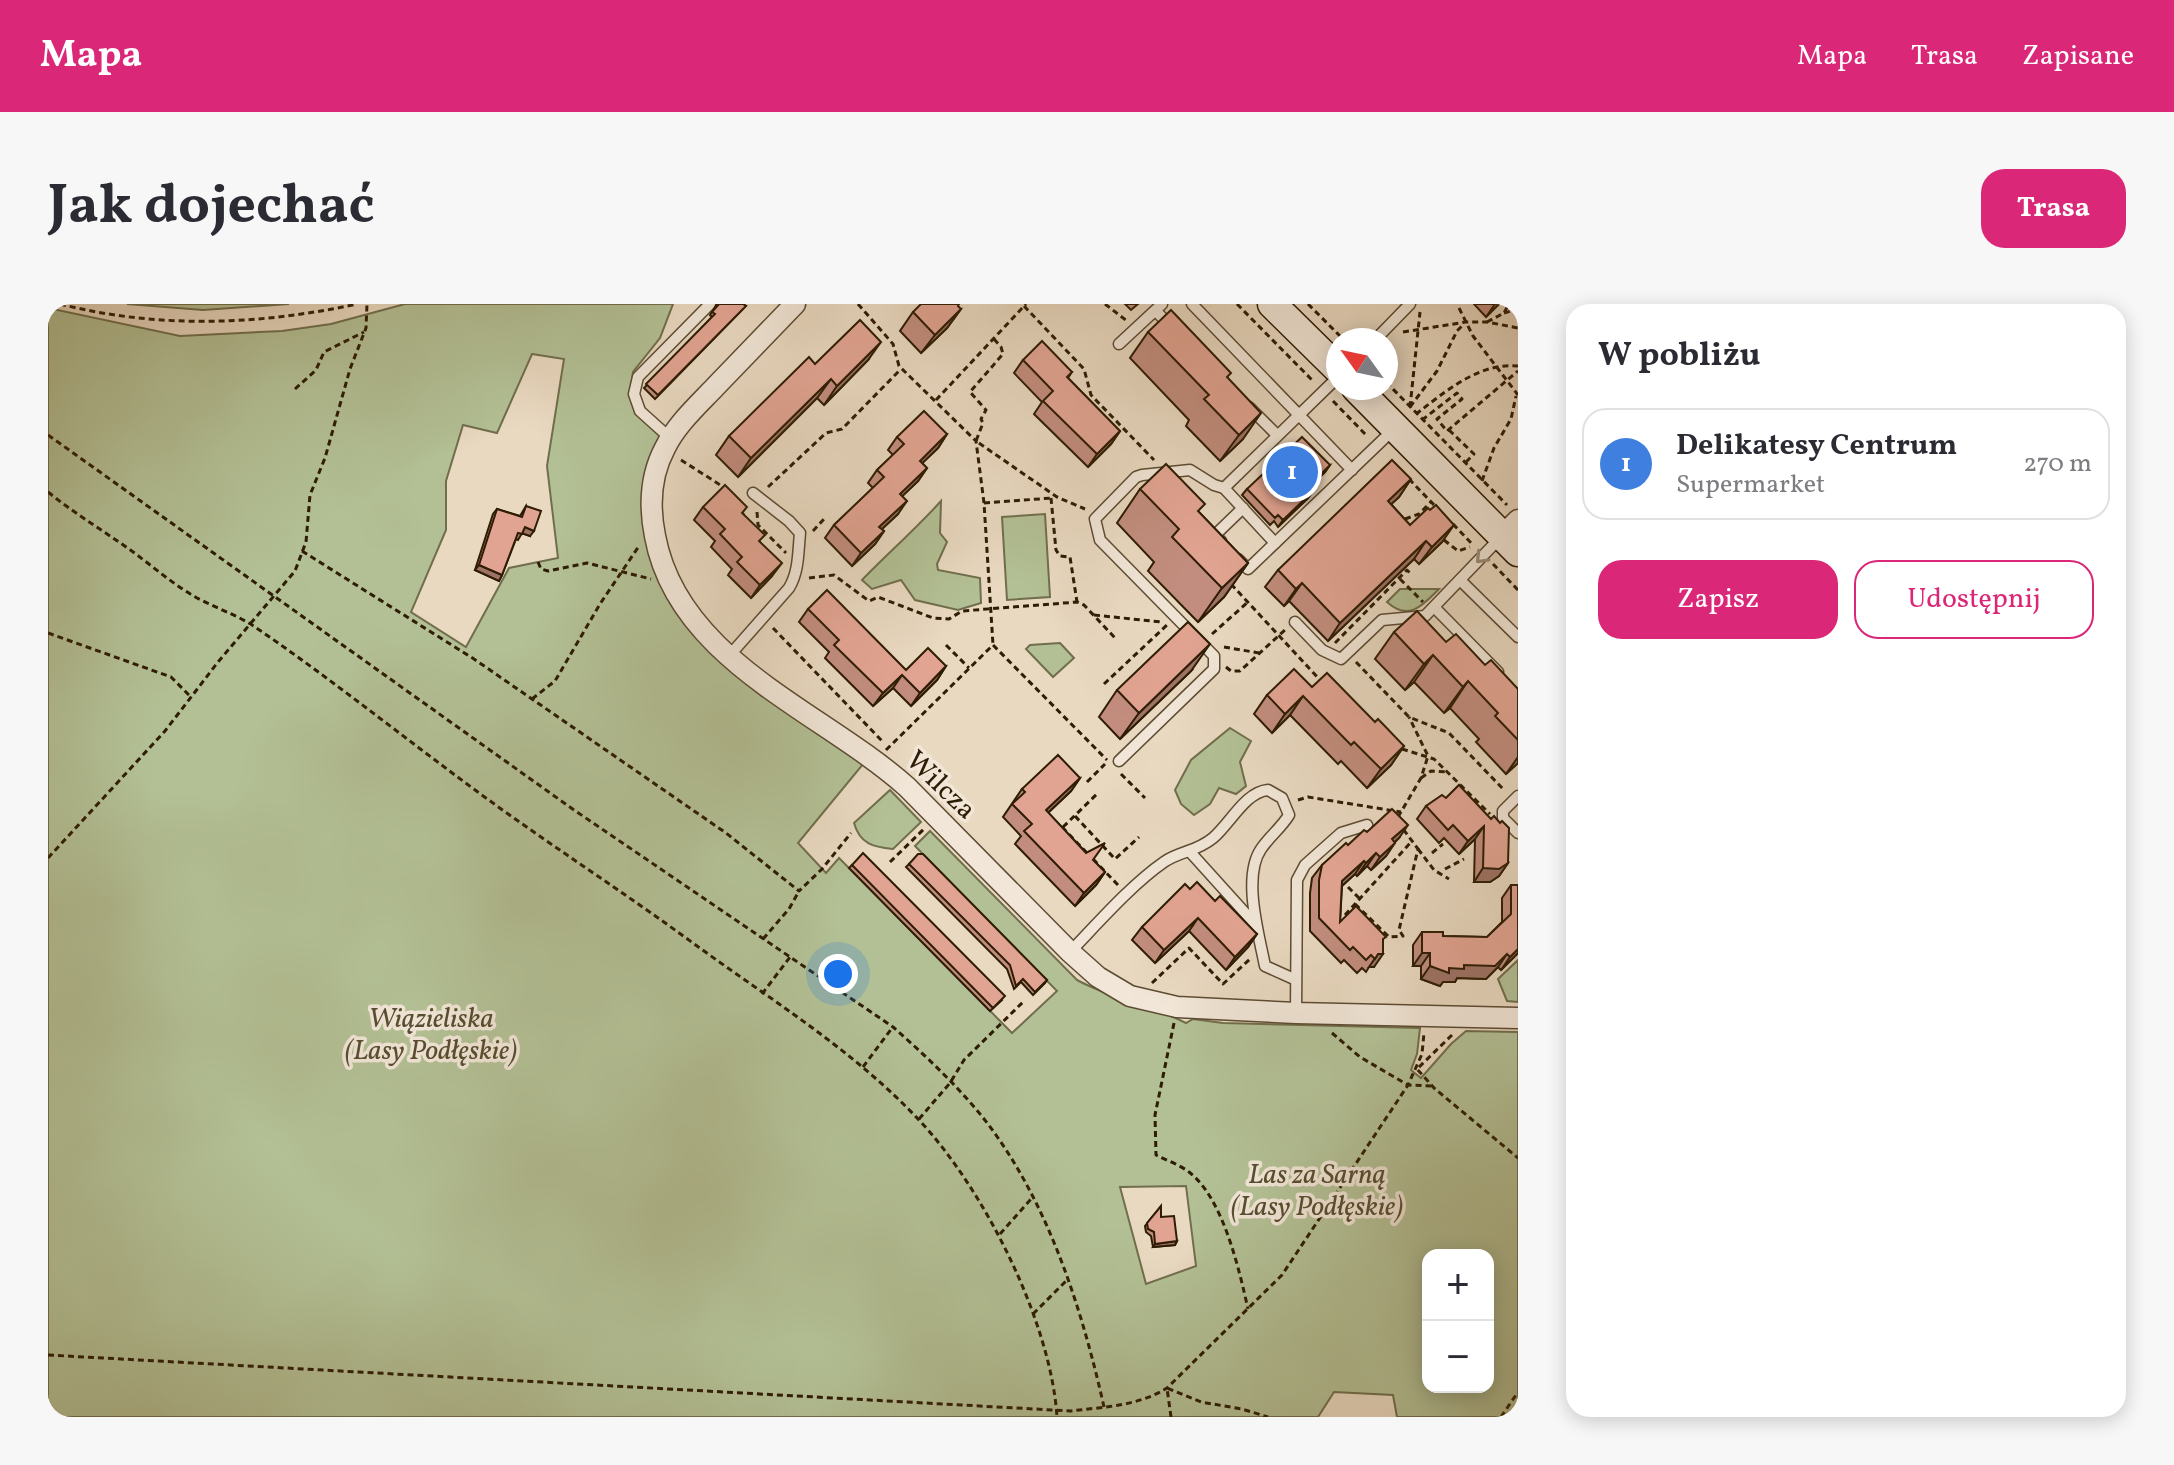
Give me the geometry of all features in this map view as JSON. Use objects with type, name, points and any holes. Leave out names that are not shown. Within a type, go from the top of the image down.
[{"type":"street","points":[[1272,304],[1326,357]]},
{"type":"street","name":"Wilcza","points":[[786,309],[686,417],[654,477],[652,522],[668,577],[679,599],[729,657],[879,762],[1070,952],[1098,977],[1130,996],[1177,1007],[1518,1018]]},
{"type":"street","points":[[1378,400],[1407,416],[1512,529]]},
{"type":"lane","points":[[671,445],[640,411],[634,394],[638,377],[710,304]]},
{"type":"lane","points":[[1192,304],[1352,470]]},
{"type":"lane","points":[[1388,328],[1415,305]]},
{"type":"lane","points":[[1119,344],[1159,308],[1178,334]]},
{"type":"lane","points":[[1224,488],[1326,388]]},
{"type":"lane","points":[[1244,402],[1277,435]]},
{"type":"lane","points":[[1243,508],[1215,535],[1248,569],[1407,416]]},
{"type":"lane","points":[[1114,762],[1214,669],[1214,656],[1100,540],[1095,519],[1136,477],[1190,470],[1224,488],[1275,543]]},
{"type":"lane","points":[[729,657],[795,577],[800,533],[753,493]]},
{"type":"lane","points":[[1295,622],[1322,650],[1341,659],[1382,620],[1390,617],[1418,618],[1433,609],[1512,529]]},
{"type":"lane","points":[[1460,580],[1518,637]]},
{"type":"lane","points":[[1433,609],[1510,684]]},
{"type":"lane","points":[[1070,952],[1164,862],[1174,856],[1191,853],[1214,837],[1256,793],[1268,790],[1282,798],[1289,815],[1260,851],[1256,861],[1253,891],[1256,925],[1265,966],[1294,979]]},
{"type":"lane","points":[[1516,798],[1503,811],[1503,818],[1518,833]]},
{"type":"lane","points":[[1296,1013],[1297,880],[1305,865],[1341,833],[1367,825]]},
{"type":"lane","points":[[1191,853],[1256,925]]},
{"type":"path","points":[[60,304],[131,317],[202,322],[271,319],[357,304]]},
{"type":"path","points":[[48,858],[165,731],[295,571],[306,542],[310,495],[325,458],[350,369],[364,332],[367,304]]},
{"type":"path","points":[[858,304],[893,344],[902,368],[976,441],[1057,497],[1100,514]]},
{"type":"path","points":[[1105,304],[1136,328]]},
{"type":"path","points":[[1308,304],[1332,328]]},
{"type":"path","points":[[1504,313],[1509,304]]},
{"type":"path","points":[[936,400],[1025,305],[1084,369],[1091,395],[1163,472]]},
{"type":"path","points":[[1407,416],[1418,328],[1415,305]]},
{"type":"path","points":[[1459,308],[1473,336],[1517,394],[1511,419],[1494,448],[1482,481]]},
{"type":"path","points":[[1487,322],[1518,309]]},
{"type":"path","points":[[1407,416],[1437,371],[1457,331],[1466,322]]},
{"type":"path","points":[[1398,332],[1466,322],[1487,322],[1518,328]]},
{"type":"path","points":[[295,389],[316,370],[324,352],[364,332]]},
{"type":"path","points":[[994,339],[1003,354],[970,392],[986,410],[976,441],[984,503],[993,645],[1114,762],[1145,798]]},
{"type":"path","points":[[741,498],[770,486],[826,433],[842,429],[902,368]]},
{"type":"path","points":[[1407,416],[1455,384],[1483,371],[1518,369]]},
{"type":"path","points":[[1449,430],[1518,369]]},
{"type":"path","points":[[1422,420],[1457,393],[1462,399],[1437,419],[1474,454],[1465,463]]},
{"type":"path","points":[[1397,400],[1407,416],[1422,420],[1482,481],[1512,529]]},
{"type":"path","points":[[48,435],[587,819],[893,1027],[922,1052],[987,1123],[1022,1176],[1051,1236],[1067,1280],[1091,1348],[1104,1407]]},
{"type":"path","points":[[671,445],[695,471],[757,508],[758,525],[790,557]]},
{"type":"path","points":[[48,492],[192,594],[251,624],[511,816],[632,898],[863,1067],[919,1119],[980,1202],[999,1235],[1032,1315],[1049,1367],[1057,1417]]},
{"type":"path","points":[[984,503],[1057,497]]},
{"type":"path","points":[[1051,498],[1056,550],[1060,556],[1070,557],[1077,602]]},
{"type":"path","points":[[1401,521],[1419,514],[1431,502]]},
{"type":"path","points":[[532,699],[555,681],[652,522]]},
{"type":"path","points":[[1440,535],[1458,551],[1467,550],[1473,545]]},
{"type":"path","points":[[302,551],[474,659],[726,833],[799,891]]},
{"type":"path","points":[[538,562],[541,569],[548,571],[587,563],[654,579],[668,577]]},
{"type":"path","points":[[1336,640],[1407,570],[1411,574]]},
{"type":"path","points":[[804,585],[806,578],[834,575],[869,601],[878,597],[933,618],[949,619],[962,611],[1077,602],[1084,605],[1116,639]]},
{"type":"path","points":[[1399,578],[1433,609]]},
{"type":"path","points":[[1199,641],[1216,633],[1248,602]]},
{"type":"path","points":[[1094,615],[1169,623],[1104,684]]},
{"type":"path","points":[[1214,656],[1231,671],[1240,671],[1295,622]]},
{"type":"path","points":[[750,634],[753,637],[767,623],[888,748]]},
{"type":"path","points":[[48,633],[171,677],[191,697]]},
{"type":"path","points":[[1199,641],[1259,653]]},
{"type":"path","points":[[946,645],[969,668]]},
{"type":"path","points":[[876,747],[884,752],[993,645]]},
{"type":"path","points":[[1348,653],[1409,717],[1428,756],[1421,778],[1396,821],[1434,870],[1449,879]]},
{"type":"path","points":[[1409,717],[1449,733],[1516,798]]},
{"type":"path","points":[[1087,782],[1114,762]]},
{"type":"path","points":[[1421,778],[1431,771],[1447,772]]},
{"type":"path","points":[[1054,828],[1062,827],[1098,793]]},
{"type":"path","points":[[1308,797],[1401,812]]},
{"type":"path","points":[[1381,816],[1388,810]]},
{"type":"path","points":[[1075,816],[1115,859],[1139,837]]},
{"type":"path","points":[[890,862],[936,817]]},
{"type":"path","points":[[1062,827],[1128,895]]},
{"type":"path","points":[[763,939],[789,909],[799,891],[822,869],[851,833]]},
{"type":"path","points":[[1345,915],[1412,841]]},
{"type":"path","points":[[1432,853],[1443,844]]},
{"type":"path","points":[[1355,904],[1389,937],[1403,936],[1399,930],[1418,849]]},
{"type":"path","points":[[1445,869],[1464,859]]},
{"type":"path","points":[[1348,887],[1360,899]]},
{"type":"path","points":[[1150,988],[1147,988],[1189,948],[1223,984],[1262,949]]},
{"type":"path","points":[[762,994],[790,957]]},
{"type":"path","points":[[919,1119],[950,1083],[964,1060],[1024,1001]]},
{"type":"path","points":[[1177,1007],[1155,1115],[1156,1155],[1189,1171],[1207,1192],[1237,1261],[1248,1309]]},
{"type":"path","points":[[48,1355],[1071,1411],[1129,1403],[1167,1388],[1282,1275],[1417,1069],[1422,1054],[1425,1017]]},
{"type":"path","points":[[1417,1069],[1469,1018]]},
{"type":"path","points":[[863,1067],[893,1027]]},
{"type":"path","points":[[1328,1030],[1360,1057],[1408,1085],[1422,1084],[1434,1088]]},
{"type":"path","points":[[1417,1069],[1434,1088],[1518,1158]]},
{"type":"path","points":[[999,1235],[1032,1198]]},
{"type":"path","points":[[1032,1315],[1067,1280]]},
{"type":"path","points":[[1167,1388],[1171,1417]]},
{"type":"path","points":[[1167,1388],[1201,1402],[1268,1417]]},
{"type":"path","points":[[1501,1417],[1518,1392]]},
{"type":"green space","points":[[127,304],[289,304],[203,310]]},
{"type":"green space","name":"Wiązieliska (Lasy Podłęskie)","points":[[405,304],[673,304],[660,338],[633,372],[630,393],[636,412],[660,436],[646,476],[643,514],[647,543],[666,595],[679,617],[714,655],[864,763],[798,843],[826,873],[839,858],[1012,1033],[1057,991],[915,846],[930,831],[1077,980],[1186,1023],[1193,1019],[1223,1023],[1420,1028],[1417,1054],[1411,1070],[1421,1078],[1466,1031],[1518,1032],[1518,1417],[1397,1417],[1393,1395],[1334,1392],[1318,1417],[48,1417],[48,308],[180,336],[282,331],[331,324]],"holes":[[[532,354],[564,359],[547,466],[558,558],[509,568],[466,647],[411,612],[446,530],[446,481],[463,425],[497,433]],[[1186,1186],[1196,1266],[1146,1284],[1120,1187]]]},
{"type":"green space","points":[[941,501],[940,533],[947,542],[937,564],[938,570],[980,578],[981,603],[958,610],[915,600],[901,580],[872,589],[862,580]]},
{"type":"green space","points":[[1045,514],[1050,597],[1007,600],[1002,517]]},
{"type":"green space","points":[[1400,589],[1439,589],[1415,609],[1402,611],[1387,602]]},
{"type":"green space","points":[[1060,643],[1074,658],[1053,677],[1026,649],[1030,645]]},
{"type":"green space","points":[[1230,728],[1251,741],[1240,762],[1246,786],[1236,794],[1219,788],[1210,804],[1194,815],[1181,804],[1175,790],[1191,760]]},
{"type":"green space","points":[[890,790],[921,822],[893,849],[868,843],[860,836],[854,823]]},
{"type":"green space","points":[[1518,960],[1518,1002],[1507,1001],[1498,979]]},
{"type":"building","points":[[719,304],[746,306],[658,395],[646,384],[715,314],[712,312]]},
{"type":"building","points":[[921,304],[959,304],[961,309],[935,335],[913,312]]},
{"type":"building","points":[[1171,310],[1231,373],[1227,377],[1261,413],[1239,435],[1204,399],[1209,395],[1148,332]]},
{"type":"building","points":[[860,320],[881,342],[837,386],[831,379],[751,458],[729,436],[809,357],[815,364]]},
{"type":"building","points":[[1042,341],[1072,372],[1067,377],[1120,431],[1097,454],[1043,401],[1053,391],[1023,360]]},
{"type":"building","points":[[924,411],[947,434],[920,461],[927,468],[900,494],[907,501],[879,527],[884,531],[861,553],[834,525],[884,477],[877,470],[904,444],[897,437]]},
{"type":"building","points":[[1302,437],[1330,465],[1309,486],[1313,491],[1283,520],[1278,515],[1275,518],[1247,489]]},
{"type":"building","points":[[1392,460],[1411,479],[1388,501],[1410,525],[1428,508],[1430,510],[1436,505],[1454,525],[1432,547],[1426,541],[1340,623],[1302,583],[1296,589],[1278,570]]},
{"type":"building","points":[[1166,464],[1205,504],[1198,511],[1248,563],[1222,588],[1172,537],[1179,529],[1140,489]]},
{"type":"building","points":[[725,485],[747,507],[742,513],[765,535],[759,541],[782,563],[760,585],[737,562],[742,557],[720,534],[725,529],[703,507]]},
{"type":"building","points":[[526,506],[541,511],[534,531],[525,527],[522,534],[518,533],[502,575],[479,565],[497,509],[522,517]]},
{"type":"building","points":[[827,590],[906,670],[928,648],[946,666],[920,693],[902,675],[883,693],[834,645],[839,640],[808,609]]},
{"type":"building","points":[[1417,611],[1446,642],[1456,634],[1485,665],[1491,660],[1518,689],[1518,740],[1468,681],[1463,687],[1433,655],[1424,664],[1394,632]]},
{"type":"building","points":[[1188,622],[1210,644],[1139,713],[1117,690]]},
{"type":"building","points":[[1294,669],[1312,687],[1327,673],[1375,722],[1378,719],[1404,746],[1381,769],[1354,742],[1351,745],[1303,696],[1285,714],[1267,695]]},
{"type":"building","points":[[1058,755],[1080,778],[1046,810],[1086,853],[1105,843],[1093,860],[1105,872],[1084,893],[1024,831],[1032,824],[1012,804],[1025,792],[1022,789]]},
{"type":"building","points":[[1459,785],[1491,819],[1494,816],[1509,828],[1508,863],[1499,869],[1483,868],[1484,826],[1468,841],[1453,825],[1448,830],[1426,806],[1442,795],[1446,798]]},
{"type":"building","points":[[1392,809],[1408,825],[1392,839],[1395,843],[1380,857],[1376,853],[1342,881],[1340,922],[1356,906],[1386,937],[1383,939],[1383,954],[1378,954],[1375,959],[1371,955],[1366,960],[1353,947],[1350,950],[1319,918],[1319,880],[1322,865]]},
{"type":"building","points":[[863,853],[1005,996],[993,1008],[852,865]]},
{"type":"building","points":[[918,854],[923,854],[1047,980],[1035,992],[1023,979],[1016,986],[1010,965],[909,864]]},
{"type":"building","points":[[1197,882],[1215,901],[1220,896],[1257,934],[1235,957],[1198,918],[1164,950],[1142,927],[1185,884],[1190,889]]},
{"type":"building","points":[[1511,885],[1518,885],[1518,949],[1510,957],[1507,954],[1495,966],[1464,965],[1464,969],[1449,968],[1449,973],[1430,966],[1430,953],[1422,953],[1422,932],[1487,937],[1511,914]]},
{"type":"building","points":[[1161,1206],[1161,1217],[1174,1216],[1177,1241],[1155,1244],[1154,1232],[1148,1229],[1147,1223]]},
{"type":"place","name":"Delikatesy Centrum","points":[[1292,472]]},
{"type":"park label","name":"Las za Sarną (Lasy Podłęskie)","points":[[1317,1189]]}]
